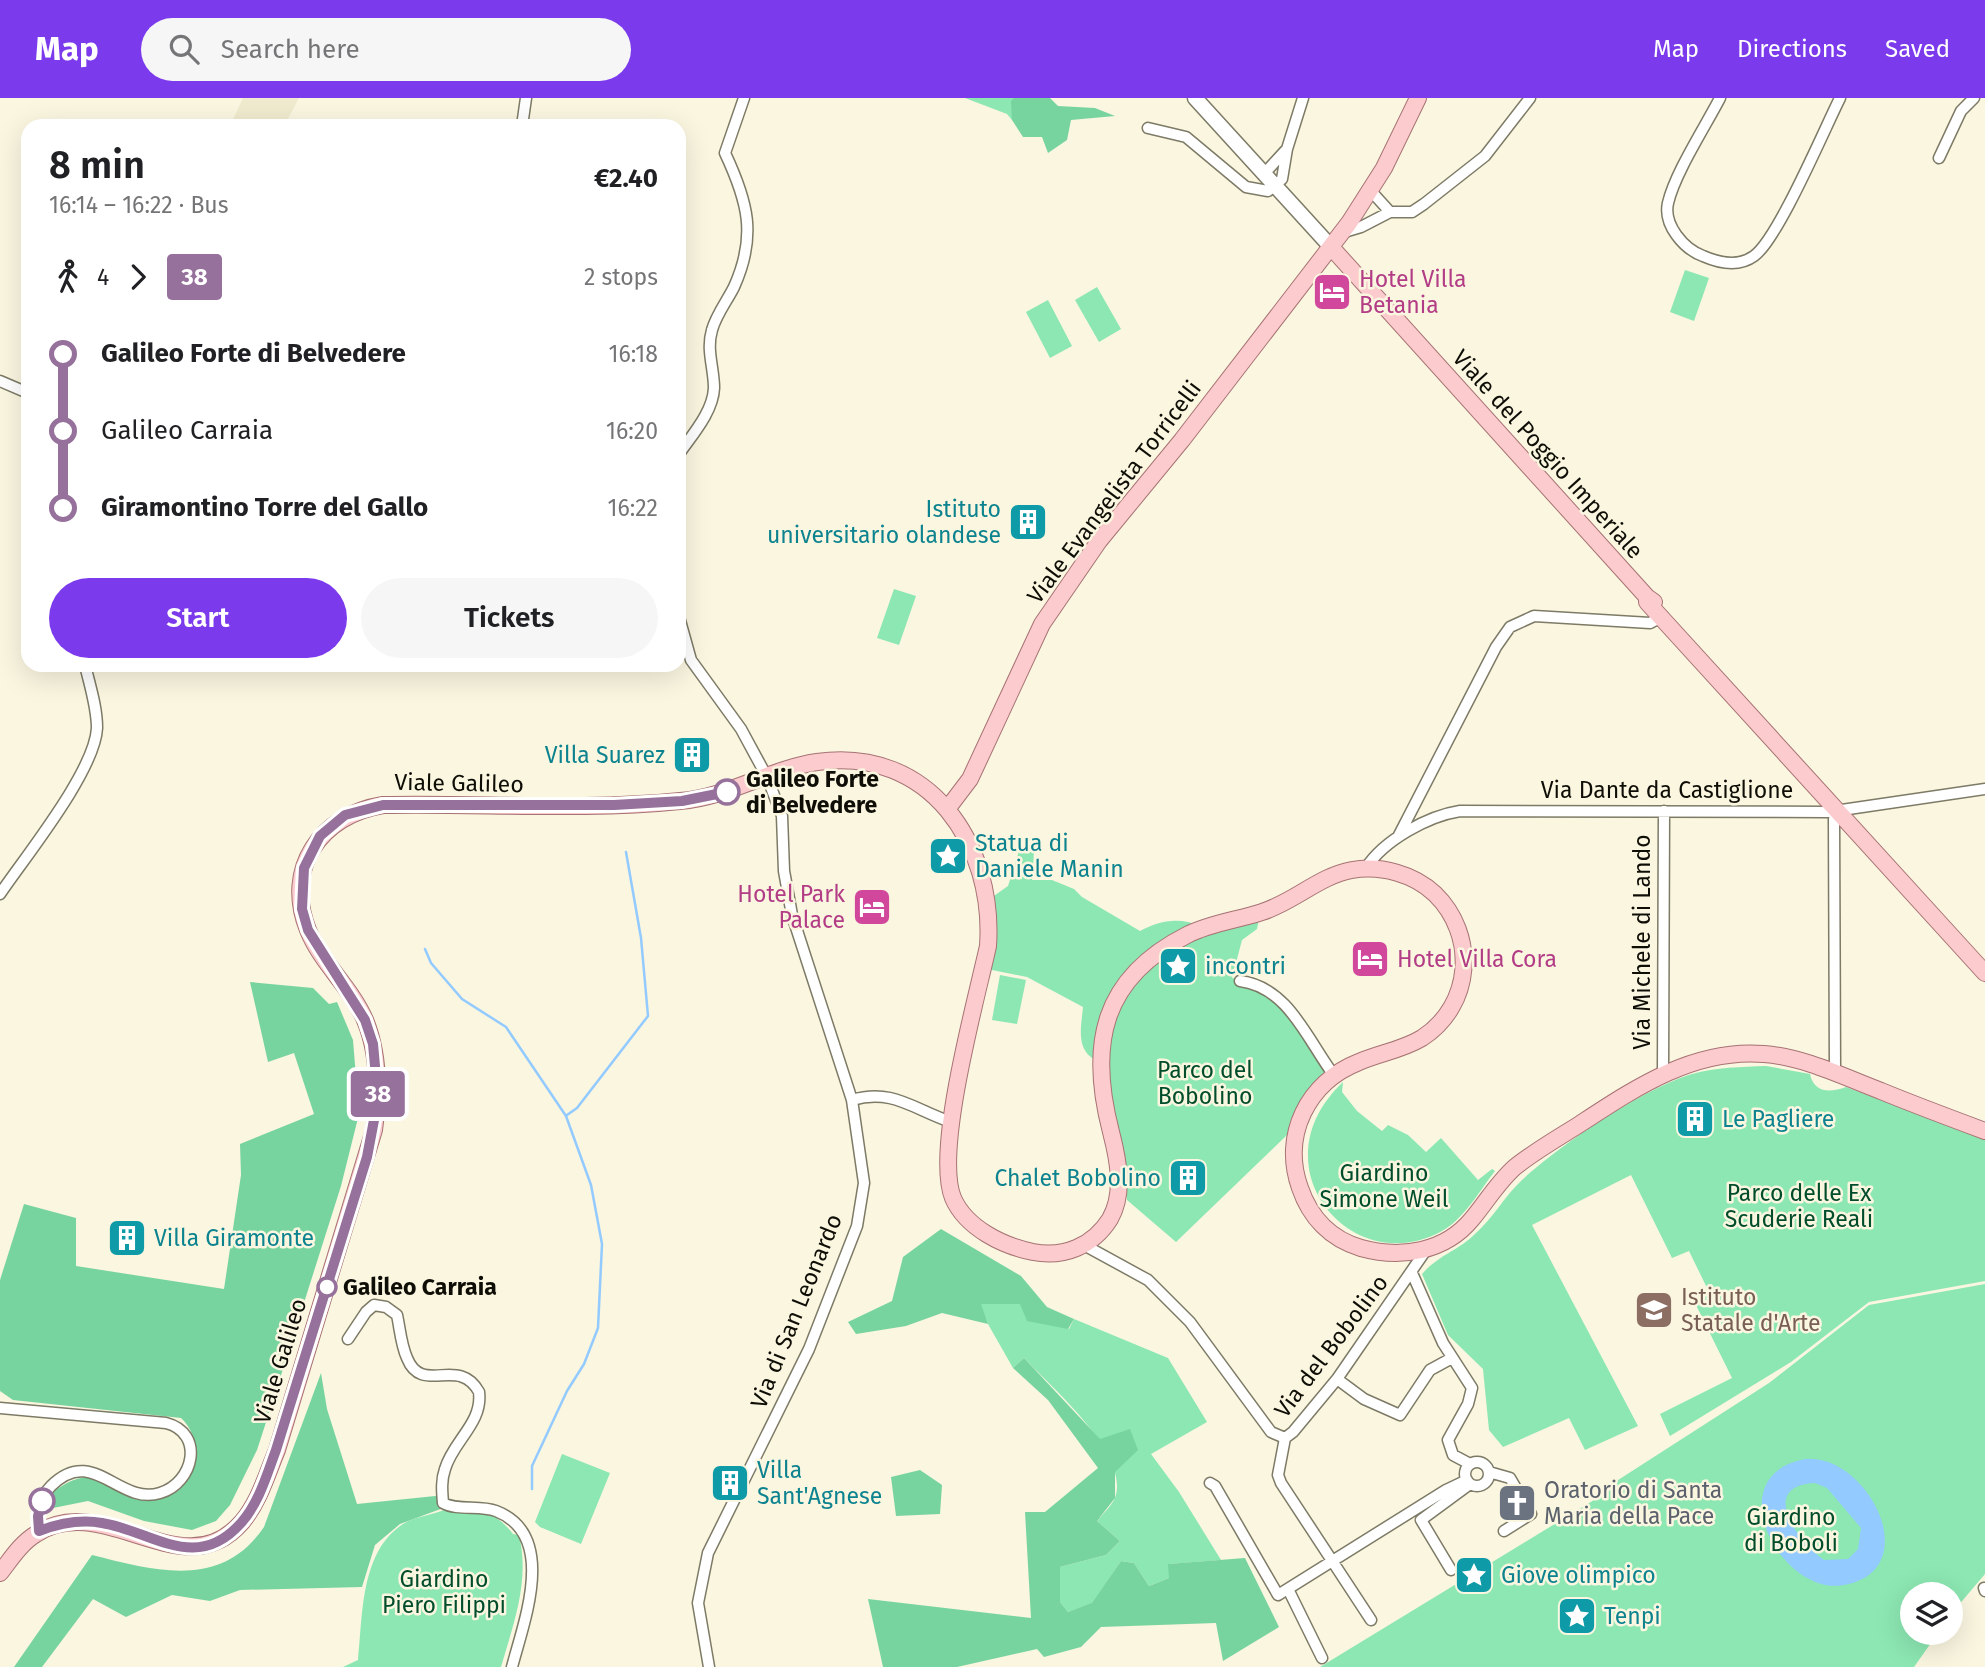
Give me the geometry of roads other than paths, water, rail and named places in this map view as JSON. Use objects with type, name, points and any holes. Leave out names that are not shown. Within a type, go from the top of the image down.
[{"type":"main road","name":"Viale Evangelista Torricelli","points":[[948,808],[966,785],[1012,683],[1057,601],[1099,541],[1182,440],[1331,247],[1371,191],[1418,98]]},
{"type":"main road","name":"Viale del Poggio Imperiale","points":[[1331,247],[1985,973]]},
{"type":"main road","name":"Viale Galileo","points":[[0,1573],[14,1554],[39,1531],[71,1522],[106,1523],[182,1548],[203,1546],[223,1538],[242,1522],[258,1496],[276,1450],[367,1157],[378,1099],[373,1044],[365,1020],[308,930],[302,909],[304,868],[320,836],[345,815],[383,805],[528,807],[659,803],[711,797],[801,765],[840,761],[883,768],[929,789],[948,808]]},
{"type":"main road","points":[[948,808],[973,850],[986,886],[990,920],[988,946],[951,1122],[947,1177],[963,1215],[991,1236],[1024,1250],[1048,1255],[1084,1245],[1111,1217],[1119,1188],[1116,1152],[1103,1101],[1101,1073],[1107,1016],[1116,994],[1151,958],[1192,932],[1269,910],[1335,874],[1366,868],[1406,875],[1427,887],[1442,901],[1455,919],[1464,943],[1465,965],[1459,992],[1446,1016],[1426,1035],[1333,1074],[1314,1094],[1293,1137],[1293,1160],[1305,1202],[1326,1230],[1357,1247],[1399,1253],[1426,1250],[1463,1229],[1499,1183],[1521,1163],[1663,1073],[1723,1057],[1763,1054],[1835,1073],[1985,1131]]},
{"type":"street","points":[[523,119],[526,98]]},
{"type":"street","points":[[686,444],[705,416],[714,391],[708,349],[712,328],[740,274],[749,244],[743,197],[725,153],[744,98]]},
{"type":"street","name":"Viale del Poggio Imperiale","points":[[1195,98],[1331,247]]},
{"type":"street","points":[[1148,128],[1186,137],[1246,187],[1268,191],[1282,179],[1287,149],[1303,98]]},
{"type":"street","points":[[1341,233],[1361,227],[1390,212],[1412,212],[1461,177],[1485,156],[1530,98]]},
{"type":"street","points":[[1720,98],[1674,187],[1668,205],[1668,217],[1675,234],[1697,254],[1719,263],[1737,263],[1754,257],[1771,237],[1840,98]]},
{"type":"street","points":[[1940,158],[1961,111],[1974,98]]},
{"type":"street","points":[[1264,174],[1287,149]]},
{"type":"street","points":[[1371,191],[1390,212]]},
{"type":"street","points":[[0,381],[21,390]]},
{"type":"street","points":[[1397,840],[1496,647],[1510,627],[1534,616],[1650,623],[1656,607]]},
{"type":"street","name":"Via di San Leonardo","points":[[686,642],[691,660],[728,708],[767,777],[785,829],[785,871],[792,915],[852,1100],[864,1183],[857,1226],[787,1398],[708,1553],[698,1603],[709,1667]]},
{"type":"street","points":[[0,894],[82,772],[92,747],[97,732],[96,713],[87,672]]},
{"type":"street","name":"Via Dante da Castiglione","points":[[1366,868],[1374,855],[1397,840],[1435,817],[1460,811],[1664,811],[1827,797],[1985,789]]},
{"type":"street","points":[[1827,797],[1834,819],[1835,1073]]},
{"type":"street","name":"Via Michele di Lando","points":[[1663,1073],[1664,811]]},
{"type":"street","points":[[1240,981],[1261,986],[1283,1002],[1333,1074]]},
{"type":"street","points":[[852,1100],[889,1096],[917,1111],[951,1122]]},
{"type":"street","name":"Via del Bobolino","points":[[1084,1245],[1140,1275],[1156,1287],[1199,1331],[1271,1432],[1285,1438],[1337,1379],[1426,1250]]},
{"type":"street","points":[[1412,1273],[1452,1358],[1473,1393],[1449,1435],[1448,1447],[1453,1455],[1470,1464],[1484,1464],[1489,1472],[1510,1478],[1531,1514],[1504,1531]]},
{"type":"street","points":[[348,1339],[366,1312],[374,1305],[386,1307],[397,1315],[407,1358],[418,1373],[425,1377],[459,1374],[475,1385],[480,1400],[478,1410],[445,1466],[442,1481],[443,1503],[449,1506],[466,1505],[494,1510],[519,1524],[526,1539],[532,1581],[512,1667]]},
{"type":"street","points":[[1337,1379],[1364,1399],[1400,1415],[1430,1370],[1452,1358]]},
{"type":"street","points":[[0,1408],[166,1423],[175,1426],[188,1439],[192,1457],[189,1469],[174,1487],[165,1492],[144,1495],[88,1470],[60,1478],[46,1491],[42,1500],[38,1516],[39,1531]]},
{"type":"street","points":[[1285,1438],[1278,1475],[1371,1620]]},
{"type":"street","points":[[1468,1482],[1466,1470],[1470,1464]]},
{"type":"street","points":[[1210,1483],[1215,1486],[1278,1595],[1446,1490],[1468,1482],[1483,1485],[1489,1472]]},
{"type":"street","points":[[1451,1570],[1421,1520],[1468,1482]]},
{"type":"street","points":[[1288,1588],[1322,1658]]},
{"type":"water","points":[[1805,1459],[1828,1462],[1849,1474],[1867,1492],[1879,1514],[1885,1537],[1882,1558],[1869,1575],[1844,1585],[1821,1584],[1799,1573],[1781,1555],[1768,1533],[1762,1510],[1765,1488],[1779,1470]],"holes":[[[1815,1483],[1827,1488],[1861,1528],[1858,1549],[1848,1559],[1824,1560],[1804,1542],[1788,1517],[1788,1494],[1797,1487]]]},
{"type":"waterway","points":[[567,1115],[577,1108],[648,1016],[641,938],[626,852]]},
{"type":"waterway","points":[[425,949],[431,963],[462,999],[506,1027],[566,1116],[591,1185],[602,1244],[598,1328],[584,1364],[567,1391],[532,1466],[532,1489]]},
{"type":"place","name":"Hotel Villa Betania","points":[[1332,292]]},
{"type":"place","name":"Istituto universitario olandese","points":[[1028,522]]},
{"type":"place","name":"Villa Suarez","points":[[692,755]]},
{"type":"place","name":"Galileo Forte di Belvedere","points":[[727,792]]},
{"type":"place","name":"Statua di Daniele Manin","points":[[948,856]]},
{"type":"place","name":"Hotel Park Palace","points":[[872,907]]},
{"type":"place","name":"Hotel Villa Cora","points":[[1370,959]]},
{"type":"place","name":"incontri","points":[[1178,966]]},
{"type":"place","name":"Le Pagliere","points":[[1695,1119]]},
{"type":"place","name":"Chalet Bobolino","points":[[1188,1178]]},
{"type":"place","name":"Villa Giramonte","points":[[127,1238]]},
{"type":"place","name":"Galileo Carraia","points":[[327,1287]]},
{"type":"place","name":"Istituto Statale d'Arte","points":[[1654,1310]]},
{"type":"place","name":"Villa Sant'Agnese","points":[[730,1483]]},
{"type":"place","name":"Oratorio di Santa Maria della Pace","points":[[1517,1503]]},
{"type":"place","name":"Giove olimpico","points":[[1474,1575]]},
{"type":"place","name":"Tenpi","points":[[1577,1616]]},
{"type":"park label","name":"Parco del Bobolino","points":[[1205,1083]]},
{"type":"park label","name":"Giardino Simone Weil","points":[[1384,1186]]},
{"type":"park label","name":"Parco delle Ex Scuderie Reali","points":[[1799,1206]]},
{"type":"park label","name":"Giardino di Boboli","points":[[1791,1530]]},
{"type":"park label","name":"Giardino Piero Filippi","points":[[444,1592]]}]
